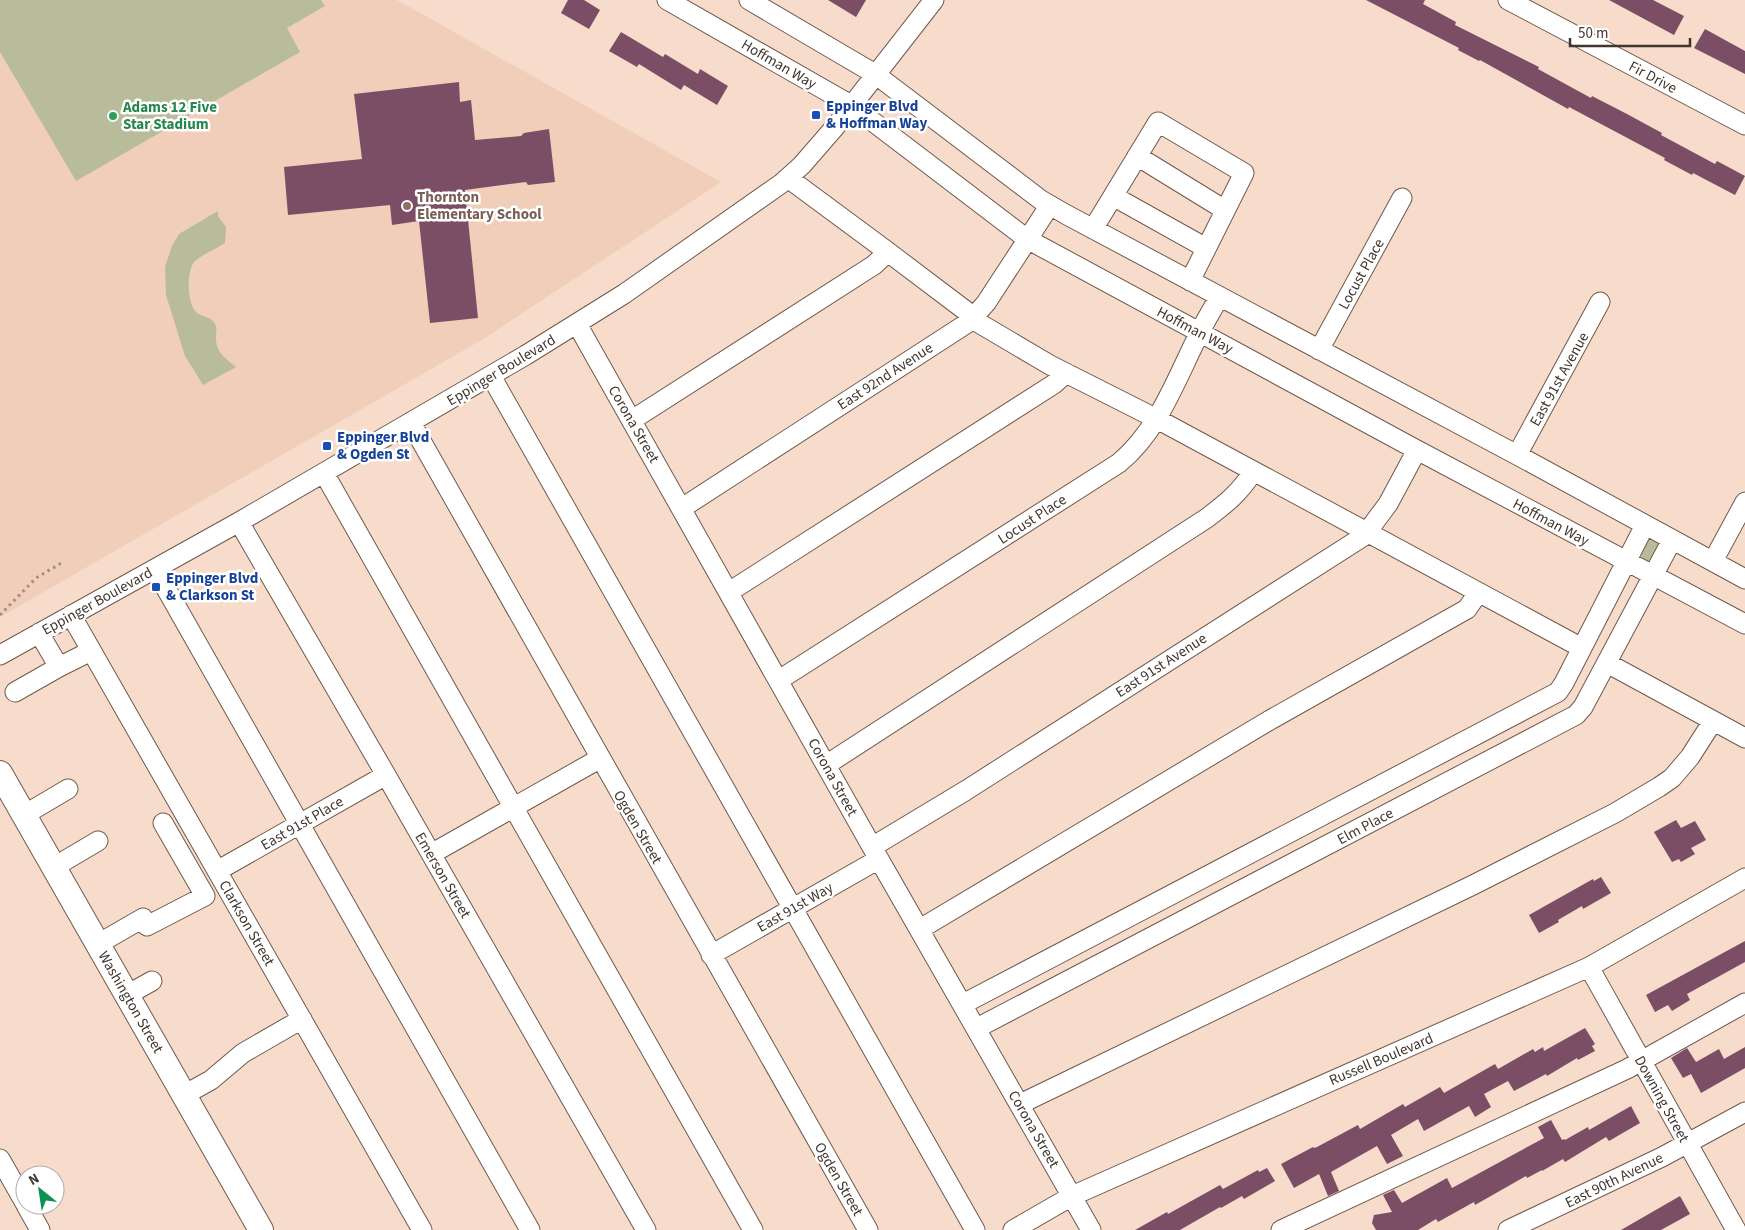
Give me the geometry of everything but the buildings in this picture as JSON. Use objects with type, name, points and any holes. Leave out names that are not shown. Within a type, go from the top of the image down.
[{"type":"main road","name":"Washington Street","points":[[0,773],[261,1230]]},
{"type":"street","name":"Hoffman Way","points":[[666,0],[851,105],[1027,240],[1745,624]]},
{"type":"street","points":[[749,0],[874,74],[1050,205],[1745,579]]},
{"type":"street","name":"Eppinger Boulevard","points":[[0,655],[239,522],[411,423],[624,294],[788,178],[802,165],[934,0]]},
{"type":"street","name":"Fir Drive","points":[[1508,0],[1745,125]]},
{"type":"street","points":[[1093,229],[1158,122],[1244,173],[1190,281]]},
{"type":"street","points":[[1137,156],[1225,210]]},
{"type":"street","points":[[788,178],[973,318],[1066,373],[1156,419],[1582,648]]},
{"type":"street","points":[[1113,196],[1206,248]]},
{"type":"street","name":"Locust Place","points":[[1319,350],[1402,198]]},
{"type":"street","name":"East 92nd Avenue","points":[[682,508],[973,318],[986,303],[1050,205]]},
{"type":"street","points":[[632,420],[874,264],[888,252]]},
{"type":"street","name":"Locust Place","points":[[779,680],[1119,463],[1142,441],[1156,419],[1199,332],[1219,297]]},
{"type":"street","name":"East 91st Avenue","points":[[1517,455],[1600,302]]},
{"type":"street","name":"Corona Street","points":[[577,324],[1091,1230]]},
{"type":"street","points":[[729,592],[1054,384],[1066,373]]},
{"type":"street","points":[[490,376],[975,1230]]},
{"type":"street","name":"Ogden Street","points":[[411,423],[599,759],[868,1230]]},
{"type":"street","name":"East 91st Avenue","points":[[876,853],[965,791],[1368,532],[1388,504],[1417,450]]},
{"type":"street","points":[[826,765],[1207,518],[1231,500],[1253,472]]},
{"type":"street","points":[[324,473],[752,1230]]},
{"type":"street","points":[[1713,561],[1745,502]]},
{"type":"street","name":"Emerson Street","points":[[239,522],[432,854],[646,1230]]},
{"type":"street","name":"Elm Place","points":[[963,1004],[1558,692],[1645,525]]},
{"type":"street","name":"Elm Place","points":[[977,1028],[1576,715],[1583,707],[1672,540]]},
{"type":"street","points":[[155,569],[530,1230]]},
{"type":"street","points":[[920,929],[1270,720],[1467,608],[1478,593]]},
{"type":"street","name":"Clarkson Street","points":[[71,615],[422,1230]]},
{"type":"street","points":[[39,633],[59,667]]},
{"type":"street","points":[[15,692],[91,651]]},
{"type":"street","points":[[1607,663],[1745,738]]},
{"type":"street","points":[[1020,1104],[1464,890],[1616,813],[1672,778],[1690,757],[1713,720]]},
{"type":"street","points":[[432,854],[599,759]]},
{"type":"street","name":"East 91st Place","points":[[217,871],[386,776]]},
{"type":"street","points":[[24,815],[68,789]]},
{"type":"street","points":[[98,944],[143,918],[147,926],[204,896],[163,823]]},
{"type":"street","points":[[54,867],[98,841]]},
{"type":"street","name":"East 91st Way","points":[[711,955],[793,908],[876,853]]},
{"type":"street","name":"Russell Boulevard","points":[[1013,1230],[1072,1196],[1589,968],[1745,878]]},
{"type":"street","name":"Downing Street","points":[[1589,968],[1686,1144],[1736,1230]]},
{"type":"street","points":[[127,995],[152,981]]},
{"type":"street","points":[[1281,1230],[1641,1061],[1745,1003]]},
{"type":"street","points":[[184,1095],[211,1080],[243,1053],[302,1019]]},
{"type":"street","name":"East 90th Avenue","points":[[1508,1230],[1686,1144],[1745,1112]]},
{"type":"street","points":[[0,1159],[15,1185]]},
{"type":"street","points":[[32,1215],[40,1230]]},
{"type":"street","points":[[1736,1230],[1745,1224]]},
{"type":"path","points":[[0,615],[36,578],[63,562]]},
{"type":"shaded area","points":[[0,0],[397,0],[721,182],[485,338],[0,617]]},
{"type":"green space","name":"Adams 12 Five Star Stadium","points":[[0,0],[321,0],[325,6],[287,28],[300,52],[76,181],[0,52]]},
{"type":"green space","points":[[218,211],[218,216],[226,227],[225,243],[202,256],[192,265],[189,279],[189,295],[196,312],[215,324],[216,344],[229,362],[236,367],[203,385],[185,356],[166,295],[165,267],[172,246],[179,234]]},
{"type":"green space","points":[[1655,540],[1660,546],[1650,562],[1643,560],[1641,554],[1647,541]]},
{"type":"place","name":"Eppinger Blvd & Hoffman Way","points":[[816,115]]},
{"type":"place","name":"Adams 12 Five Star Stadium","points":[[113,116]]},
{"type":"place","name":"Thornton Elementary School","points":[[407,206]]},
{"type":"place","name":"Eppinger Blvd & Ogden St","points":[[327,446]]},
{"type":"place","name":"Eppinger Blvd & Clarkson St","points":[[156,587]]}]
